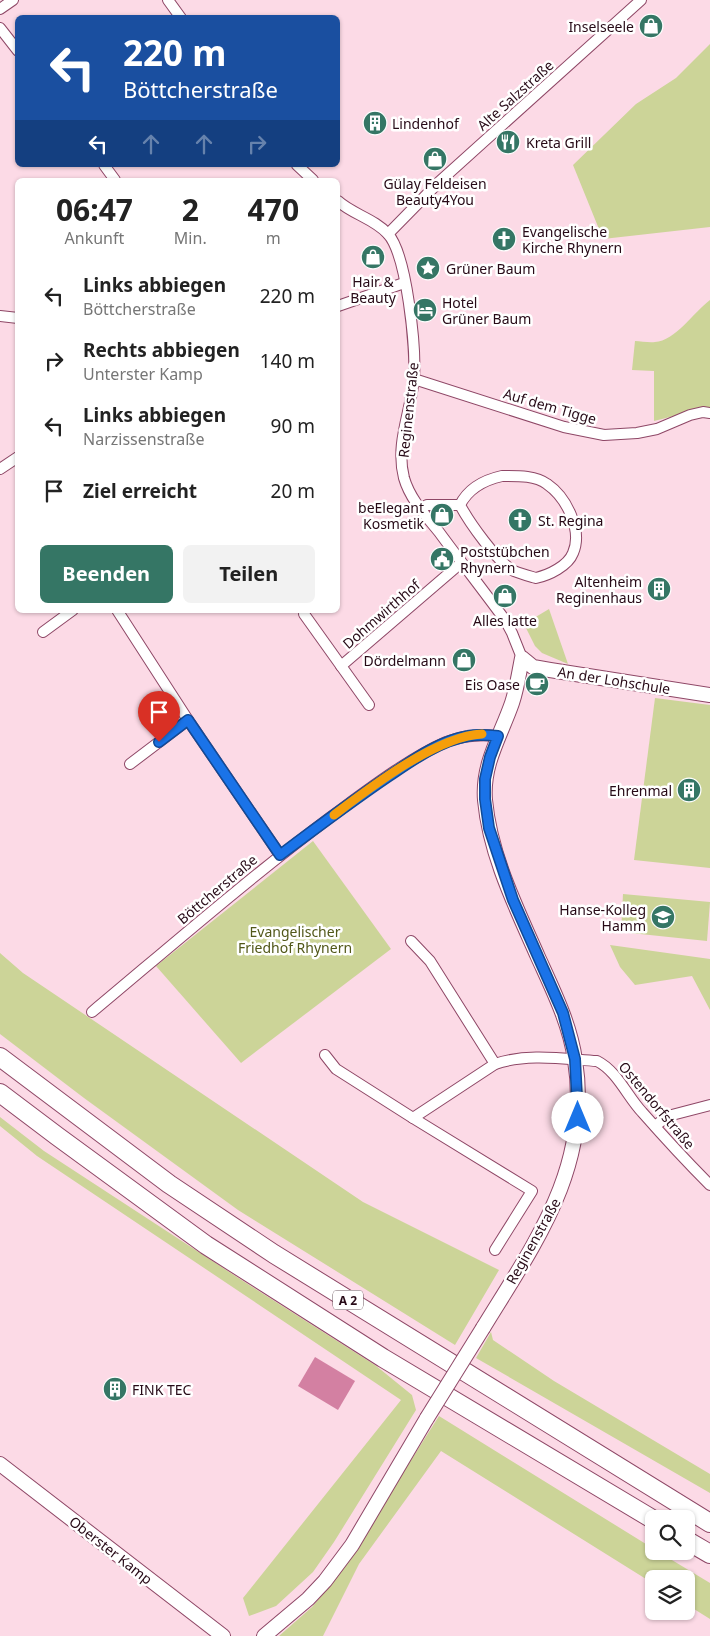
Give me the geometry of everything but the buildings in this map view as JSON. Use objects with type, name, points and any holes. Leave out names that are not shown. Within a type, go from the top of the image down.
[{"type":"highway","name":"A 2","points":[[0,1058],[169,1184],[274,1254],[710,1523]]},
{"type":"highway","name":"A 2","points":[[0,1093],[206,1245],[383,1358],[645,1515]]},
{"type":"highway","points":[[695,1545],[710,1554]]},
{"type":"street","points":[[0,9],[13,0]]},
{"type":"street","points":[[168,0],[179,15]]},
{"type":"street","name":"Alte Salzstraße","points":[[388,234],[439,182],[641,0]]},
{"type":"street","points":[[0,28],[15,47]]},
{"type":"street","points":[[105,167],[114,178]]},
{"type":"street","points":[[299,167],[311,178]]},
{"type":"street","points":[[340,202],[388,234]]},
{"type":"street","name":"Reginenstraße","points":[[264,1636],[325,1581],[352,1545],[545,1225],[562,1187],[570,1162],[578,1118],[575,1059],[563,1013],[513,900],[489,828],[485,799],[485,779],[490,757],[513,701],[522,658],[505,620],[421,509],[407,486],[402,461],[402,437],[414,378],[411,318],[395,244],[388,234]]},
{"type":"street","points":[[340,305],[404,283]]},
{"type":"street","points":[[0,316],[15,318]]},
{"type":"street","name":"Auf dem Tigge","points":[[414,378],[564,427],[604,435],[644,432],[657,429],[690,415],[702,412],[710,413]]},
{"type":"street","points":[[0,470],[15,459]]},
{"type":"street","points":[[515,476],[546,483],[565,504],[572,519],[576,536],[573,554],[558,570],[543,577],[536,578],[512,570],[470,523],[460,505],[464,497],[471,490],[488,479],[515,476]]},
{"type":"street","points":[[421,509],[427,505],[460,505]]},
{"type":"street","name":"Dohmwirthhof","points":[[341,666],[462,563]]},
{"type":"street","points":[[43,632],[69,613]]},
{"type":"street","points":[[119,613],[188,720],[280,855]]},
{"type":"street","name":"Dohmwirthhof","points":[[304,614],[370,705]]},
{"type":"street","name":"An der Lohschule","points":[[522,658],[533,667],[710,695]]},
{"type":"street","points":[[130,764],[188,720]]},
{"type":"street","name":"Böttcherstraße","points":[[92,1012],[280,855],[352,801],[446,742],[481,734],[498,736]]},
{"type":"street","points":[[411,941],[430,961],[495,1064]]},
{"type":"street","points":[[325,1054],[336,1069],[532,1191],[495,1250]]},
{"type":"street","name":"Ostendorfstraße","points":[[413,1118],[495,1064],[508,1059],[521,1057],[597,1061],[605,1065],[634,1103],[710,1185]]},
{"type":"street","points":[[655,1126],[668,1116],[710,1105]]},
{"type":"street","name":"Oberster Kamp","points":[[0,1464],[223,1636]]},
{"type":"green space","points":[[710,44],[710,227],[603,239],[573,165],[636,104],[676,78]]},
{"type":"green space","points":[[710,300],[710,407],[654,421],[654,371],[632,370],[635,341],[655,342],[670,337]]},
{"type":"green space","points":[[549,609],[568,664],[542,653],[535,646],[524,624]]},
{"type":"green space","points":[[655,698],[710,705],[710,868],[634,860]]},
{"type":"green space","name":"Evangelischer Friedhof Rhynern","points":[[313,841],[391,949],[241,1063],[156,966]]},
{"type":"green space","points":[[623,894],[710,902],[707,941],[621,932]]},
{"type":"green space","points":[[610,945],[710,959],[710,1010],[692,976],[635,985],[620,967]]},
{"type":"green space","points":[[0,953],[23,973],[363,1202],[499,1270],[455,1345],[238,1210],[84,1098],[0,1034]]},
{"type":"green space","points":[[0,1117],[44,1151],[375,1365],[412,1395],[416,1410],[334,1542],[313,1572],[276,1606],[249,1616],[243,1598],[401,1400],[37,1156],[0,1126]]},
{"type":"green space","points":[[491,1332],[493,1340],[554,1381],[710,1474],[710,1493],[476,1358]]},
{"type":"green space","points":[[439,1416],[645,1543],[645,1560],[672,1560],[688,1570],[645,1570],[645,1578],[441,1451],[359,1564],[323,1636],[279,1636],[312,1607],[337,1577]]},
{"type":"green space","points":[[695,1574],[710,1583],[710,1619],[695,1610]]},
{"type":"shaded area","points":[[315,1357],[355,1381],[338,1410],[298,1386]]},
{"type":"slow traffic","points":[[334,815],[412,761],[446,742],[466,736],[482,734]]},
{"type":"place","name":"Inselseele","points":[[651,26]]},
{"type":"place","name":"Lindenhof","points":[[375,123]]},
{"type":"place","name":"Kreta Grill","points":[[508,142]]},
{"type":"place","name":"Gülay Feldeisen Beauty4You","points":[[435,159]]},
{"type":"place","name":"Evangelische Kirche Rhynern","points":[[504,239]]},
{"type":"place","name":"Hair & Beauty","points":[[373,257]]},
{"type":"place","name":"Grüner Baum","points":[[428,268]]},
{"type":"place","name":"Hotel Grüner Baum","points":[[425,310]]},
{"type":"place","name":"beElegant Kosmetik","points":[[442,515]]},
{"type":"place","name":"St. Regina","points":[[520,520]]},
{"type":"place","name":"Poststübchen Rhynern","points":[[442,559]]},
{"type":"place","name":"Altenheim Reginenhaus","points":[[659,589]]},
{"type":"place","name":"Alles latte","points":[[505,596]]},
{"type":"place","name":"Dördelmann","points":[[464,660]]},
{"type":"place","name":"Eis Oase","points":[[537,684]]},
{"type":"place","name":"Ehrenmal","points":[[689,790]]},
{"type":"place","name":"Hanse-Kolleg Hamm","points":[[663,917]]},
{"type":"place","name":"FINK TEC","points":[[115,1389]]},
{"type":"route","points":[[159,742],[188,720],[280,855],[352,801],[412,761],[446,742],[481,734],[498,736],[490,757],[485,779],[485,799],[489,828],[513,900],[563,1013],[575,1059],[578,1118]]}]
